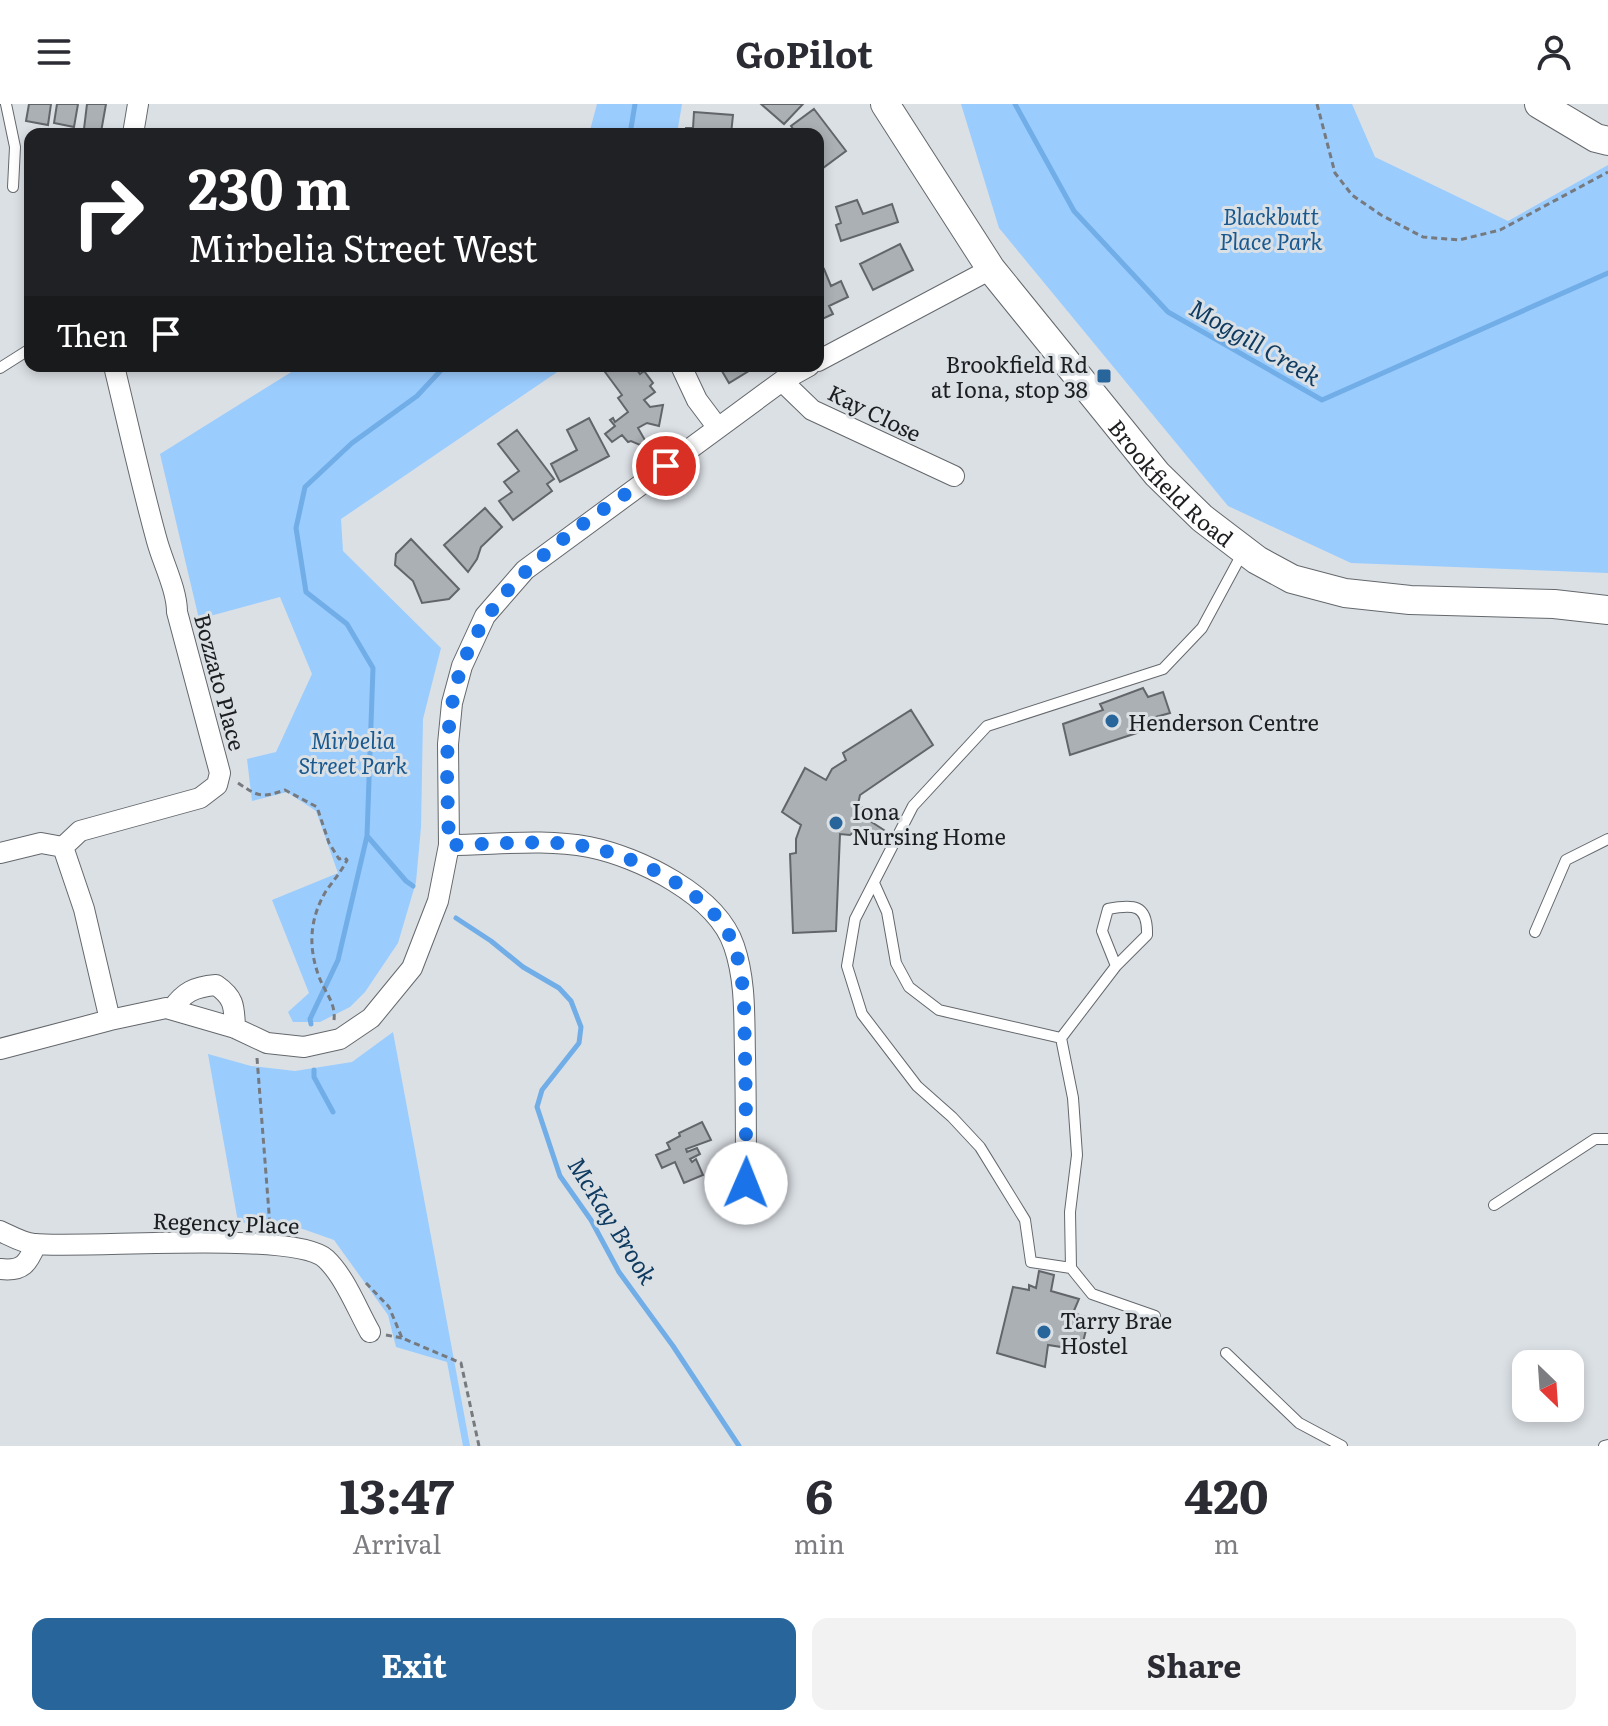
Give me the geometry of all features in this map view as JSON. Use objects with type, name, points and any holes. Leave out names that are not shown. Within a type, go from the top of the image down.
[{"type":"main road","name":"Brookfield Road","points":[[885,104],[991,269],[1157,474],[1202,518],[1244,550],[1292,579],[1345,593],[1410,600],[1554,604],[1608,610]]},
{"type":"main road","points":[[1539,104],[1596,138],[1608,141]]},
{"type":"street","points":[[134,128],[138,104]]},
{"type":"street","points":[[824,358],[991,269]]},
{"type":"street","name":"Bozzato Place","points":[[63,847],[80,831],[200,798],[217,785],[220,773],[177,612],[177,596],[166,574],[132,453],[115,372]]},
{"type":"street","points":[[684,372],[697,400],[718,428]]},
{"type":"street","points":[[0,1049],[166,1008],[235,1028],[267,1043],[304,1047],[340,1039],[371,1018],[412,968],[438,901],[449,845],[448,744],[452,703],[462,666],[485,616],[525,570],[798,372]]},
{"type":"street","name":"Kay Close","points":[[782,381],[812,410],[954,476]]},
{"type":"street","points":[[0,853],[41,843],[63,847],[84,909],[110,1020]]},
{"type":"street","points":[[449,845],[533,843],[589,847],[638,863],[709,906],[733,944],[744,985],[746,1183]]},
{"type":"street","points":[[172,1009],[183,993],[216,985],[228,993],[234,1008],[235,1028]]},
{"type":"street","name":"Regency Place","points":[[0,1231],[36,1244],[280,1245],[313,1250],[327,1260],[370,1332]]},
{"type":"street","points":[[0,1269],[16,1269],[28,1263],[36,1244]]},
{"type":"lane","points":[[6,104],[15,147],[13,187]]},
{"type":"lane","points":[[0,368],[24,353]]},
{"type":"lane","points":[[1071,1268],[1031,1262],[1025,1220],[980,1147],[917,1086],[862,1014],[847,966],[855,919],[913,806],[987,726],[1163,669],[1202,628],[1244,550]]},
{"type":"lane","points":[[1535,932],[1566,860],[1608,839]]},
{"type":"lane","points":[[874,883],[887,912],[896,963],[909,987],[939,1010],[1061,1038]]},
{"type":"lane","points":[[1116,966],[1102,931],[1108,909],[1129,905],[1141,910],[1148,921],[1147,935],[1116,966],[1061,1038],[1073,1098],[1077,1155],[1070,1212],[1071,1268],[1092,1294],[1155,1316]]},
{"type":"lane","points":[[1494,1205],[1595,1139],[1608,1139]]},
{"type":"lane","points":[[1226,1353],[1299,1423],[1342,1446]]},
{"type":"path","points":[[1317,104],[1323,118],[1327,151],[1343,184],[1352,195],[1381,215],[1423,237],[1459,240],[1500,230],[1608,172]]},
{"type":"path","points":[[220,773],[255,795],[285,790],[317,807],[334,853],[339,859],[347,860],[321,902],[310,936],[312,958],[335,1008],[333,1023]]},
{"type":"green space","points":[[597,104],[682,104],[678,128],[591,128]]},
{"type":"green space","name":"Blackbutt Place Park","points":[[961,104],[1352,104],[1375,157],[1508,221],[1608,165],[1608,573],[1351,563],[1228,506],[999,228]]},
{"type":"green space","name":"Mirbelia Street Park","points":[[291,372],[557,372],[341,519],[343,551],[441,648],[423,719],[421,827],[416,882],[398,943],[365,992],[350,1007],[320,1022],[293,1022],[288,1012],[309,993],[272,900],[338,873],[316,811],[287,792],[252,801],[247,759],[276,752],[312,674],[280,597],[199,619],[160,454]]},
{"type":"green space","points":[[393,1032],[470,1446],[463,1446],[447,1362],[396,1347],[388,1315],[334,1240],[303,1229],[238,1222],[208,1054],[251,1066],[295,1071],[352,1062]]},
{"type":"building","points":[[29,104],[51,104],[48,125],[26,121]]},
{"type":"building","points":[[57,104],[78,104],[74,127],[54,123]]},
{"type":"building","points":[[87,104],[106,104],[102,128],[84,128]]},
{"type":"building","points":[[761,104],[803,104],[784,124]]},
{"type":"building","points":[[814,109],[846,151],[824,167],[824,128],[791,126]]},
{"type":"building","points":[[694,112],[733,115],[732,128],[693,128]]},
{"type":"building","points":[[857,200],[863,214],[892,204],[898,222],[841,241],[836,225],[841,223],[836,207]]},
{"type":"building","points":[[900,244],[913,270],[873,290],[860,264]]},
{"type":"building","points":[[824,269],[831,286],[841,281],[848,297],[829,306],[833,314],[824,318]]},
{"type":"building","points":[[605,372],[645,372],[655,392],[644,400],[650,407],[663,405],[659,426],[647,423],[638,428],[646,442],[640,445],[628,442],[622,435],[612,442],[605,434],[615,426],[610,420],[613,418],[615,422],[628,412],[618,398],[622,395]]},
{"type":"building","points":[[723,372],[747,372],[729,383]]},
{"type":"building","points":[[589,418],[609,456],[560,482],[551,464],[577,450],[567,430]]},
{"type":"building","points":[[517,430],[554,479],[547,484],[552,491],[513,520],[499,501],[512,492],[504,482],[519,471],[498,444]]},
{"type":"building","points":[[485,508],[502,527],[481,547],[468,572],[444,545]]},
{"type":"building","points":[[411,539],[459,589],[449,599],[422,603],[413,581],[395,565],[396,554]]},
{"type":"building","name":"Henderson Centre","points":[[1143,688],[1148,697],[1163,692],[1170,713],[1152,718],[1155,727],[1070,755],[1063,724],[1103,710],[1100,704]]},
{"type":"building","name":"Iona Nursing Home","points":[[911,710],[933,745],[860,795],[858,804],[870,813],[870,821],[884,830],[877,845],[856,830],[850,835],[840,834],[836,931],[793,933],[790,854],[796,853],[796,839],[801,825],[782,812],[805,768],[826,780],[832,769],[846,760],[843,753]]},
{"type":"building","points":[[702,1122],[711,1140],[686,1149],[687,1152],[697,1148],[700,1154],[690,1159],[692,1162],[696,1159],[703,1175],[684,1183],[675,1162],[662,1168],[656,1155],[670,1149],[667,1143],[680,1136],[679,1133]]},
{"type":"building","name":"Tarry Brae Hostel","points":[[1039,1271],[1054,1275],[1051,1291],[1079,1299],[1073,1313],[1089,1318],[1081,1350],[1048,1345],[1045,1367],[997,1353],[1013,1287],[1029,1290],[1029,1285],[1036,1288]]},
{"type":"waterway","name":"McKay Brook","points":[[631,128],[635,104]]},
{"type":"waterway","name":"Moggill Creek","points":[[1015,104],[1074,211],[1168,312],[1322,400],[1608,273]]},
{"type":"waterway","name":"McKay Brook","points":[[311,1024],[310,1019],[338,960],[367,836],[373,668],[347,624],[306,592],[296,528],[305,487],[352,443],[417,396],[439,372]]},
{"type":"waterway","name":"McKay Brook","points":[[368,837],[413,886]]},
{"type":"waterway","name":"McKay Brook","points":[[456,918],[523,967],[559,988],[571,1001],[581,1027],[579,1043],[542,1090],[537,1107],[560,1176],[591,1220],[619,1272],[673,1346],[739,1446]]},
{"type":"waterway","points":[[314,1070],[314,1077],[333,1112]]},
{"type":"place","name":"Brookfield Rd at Iona, stop 38","points":[[1104,376]]},
{"type":"place","name":"Henderson Centre","points":[[1112,721]]},
{"type":"place","name":"Iona Nursing Home","points":[[836,823]]},
{"type":"place","name":"Tarry Brae Hostel","points":[[1044,1332]]},
{"type":"route","points":[[666,466],[525,570],[485,616],[462,666],[452,703],[448,744],[449,845],[533,843],[589,847],[638,863],[709,906],[733,944],[744,985],[746,1183]]}]
